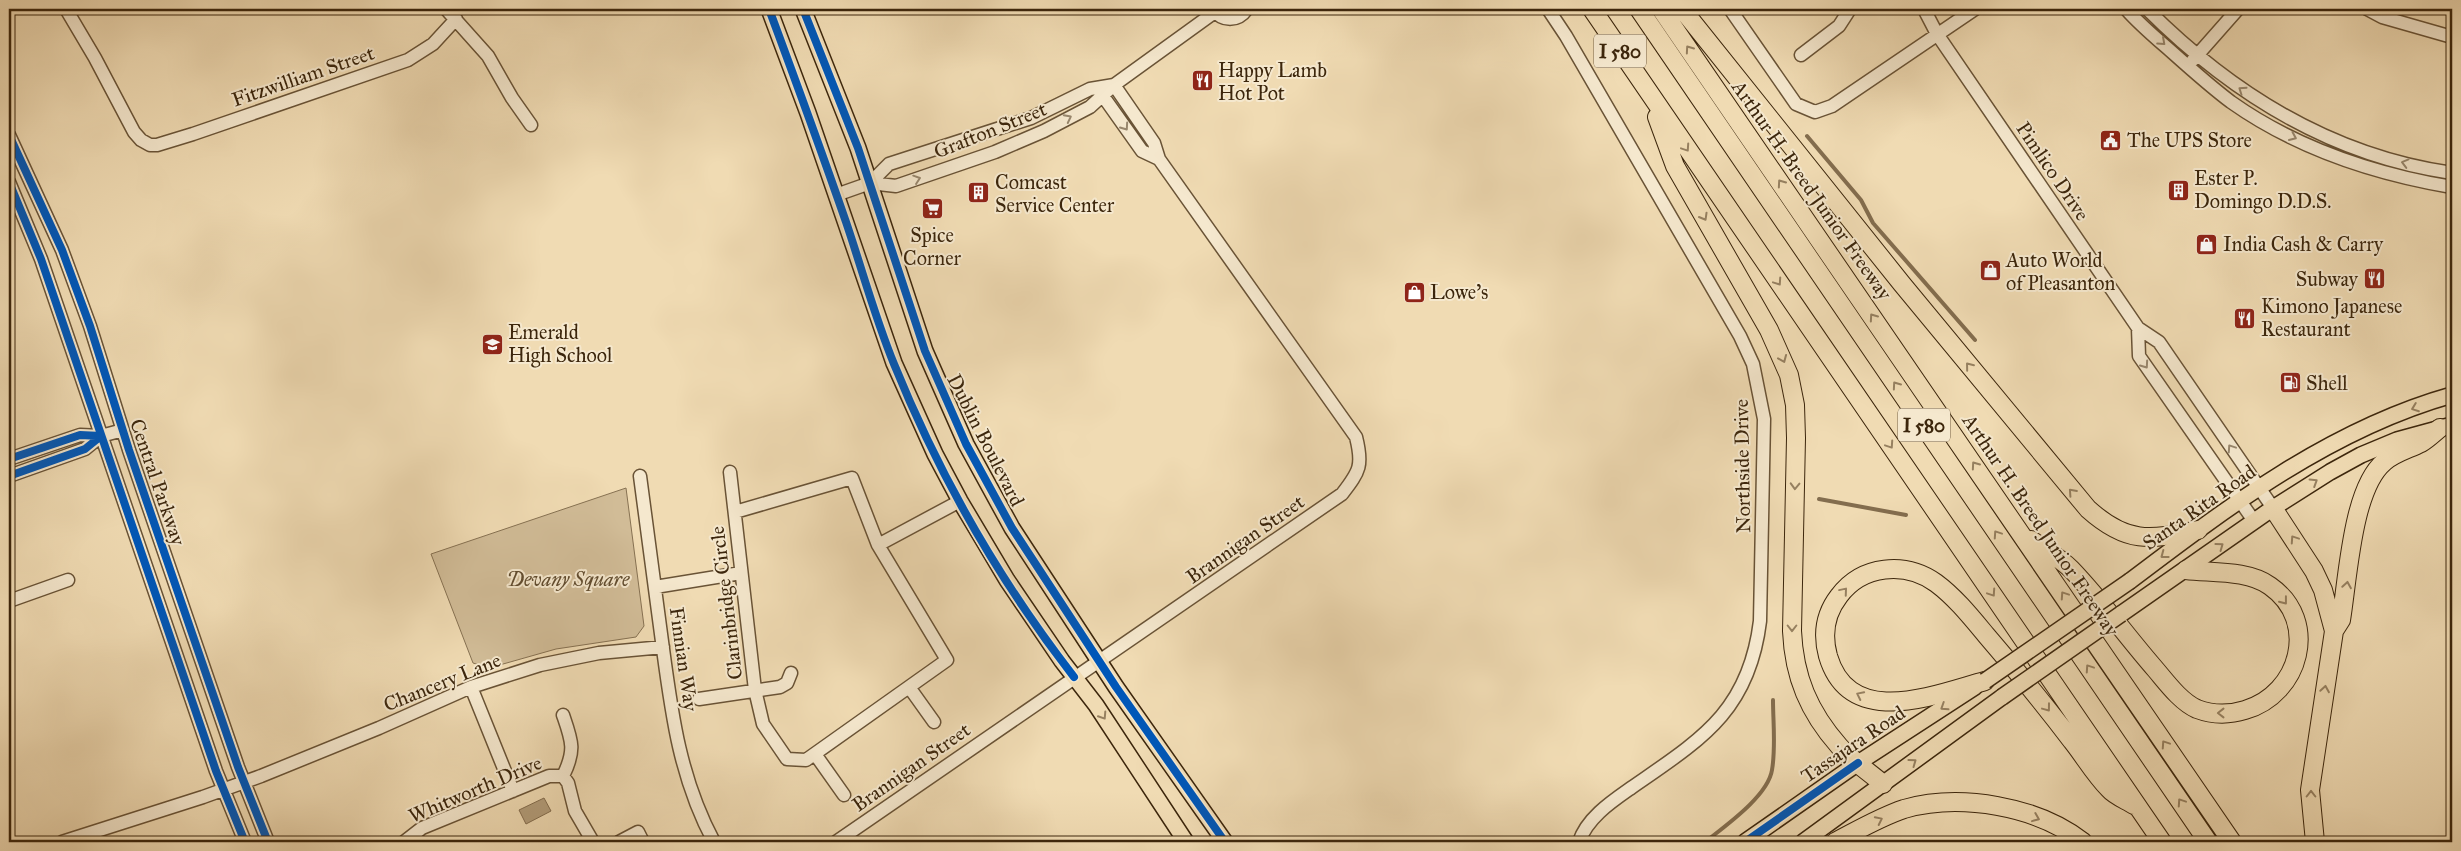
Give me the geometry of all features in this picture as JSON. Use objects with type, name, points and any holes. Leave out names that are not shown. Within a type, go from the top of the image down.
[{"type":"highway","name":"I 580","points":[[1592,9],[2162,842]]},
{"type":"highway","name":"I 580","points":[[1639,9],[2208,842]]},
{"type":"highway","name":"Arthur H. Breed Junior Freeway","points":[[1661,9],[2023,534],[2232,842]]},
{"type":"highway","points":[[1682,9],[1902,284],[2088,509],[2107,526],[2137,536],[2160,538],[2198,530]]},
{"type":"highway","points":[[1648,93],[1675,166],[1769,330],[1790,375],[1795,405],[1796,438],[1793,524],[1793,660],[1800,683],[1810,704],[1840,747],[1883,784]]},
{"type":"highway","points":[[2334,631],[2341,620],[2359,505],[2366,484],[2373,473],[2385,461],[2423,442],[2446,427]]},
{"type":"highway","points":[[2273,508],[2314,571],[2323,590],[2334,631],[2310,790],[2315,842]]},
{"type":"highway","points":[[2023,534],[2070,568],[2173,690],[2195,708],[2216,714],[2235,713],[2255,707],[2284,686],[2294,668],[2299,649],[2298,629],[2293,615],[2285,600],[2270,586],[2258,580],[2244,576],[2186,570]]},
{"type":"highway","points":[[1985,681],[1901,703],[1881,702],[1861,696],[1843,685],[1832,669],[1825,647],[1828,611],[1846,586],[1862,574],[1879,570],[1907,570],[1936,583],[1960,605],[2031,687],[2109,790],[2139,808]]},
{"type":"highway","points":[[1835,842],[1883,817],[1906,809],[1957,802],[1980,803],[2026,814],[2053,824],[2083,842]]},
{"type":"main road","points":[[769,9],[894,363],[914,410],[960,501],[1007,580],[1074,677],[1096,705],[1186,842]]},
{"type":"main road","name":"Dublin Boulevard","points":[[803,9],[870,183],[925,351],[966,444],[1012,528],[1100,661],[1225,842]]},
{"type":"main road","name":"Santa Rita Road","points":[[1985,681],[2130,581],[2198,530],[2259,488],[2351,434],[2452,395]]},
{"type":"main road","points":[[1803,842],[2002,698],[2273,508],[2361,455],[2397,440],[2446,427]]},
{"type":"main road","name":"Tassajara Road","points":[[1745,842],[1858,763],[1985,681]]},
{"type":"street","name":"Fitzwilliam Street","points":[[66,9],[95,58],[134,132],[150,145],[157,145],[193,134],[408,60],[433,44],[456,19]]},
{"type":"street","points":[[446,9],[488,56],[512,98],[531,125]]},
{"type":"street","points":[[1214,11],[1230,19],[1242,15],[1247,9]]},
{"type":"street","name":"Northside Drive","points":[[1548,9],[1566,36],[1740,336],[1753,364],[1764,419],[1760,622],[1757,648],[1750,671],[1724,714],[1708,732],[1689,748],[1614,800],[1595,816],[1579,842]]},
{"type":"street","points":[[1730,9],[1796,104],[1815,112],[1832,106],[1975,9]]},
{"type":"street","points":[[1801,55],[1840,26],[1850,9]]},
{"type":"street","name":"Pimlico Drive","points":[[1924,9],[1937,34],[2138,328],[2159,342],[2273,508]]},
{"type":"street","points":[[2126,9],[2188,66],[2231,102],[2282,132],[2344,160],[2414,181],[2452,187]]},
{"type":"street","points":[[2147,9],[2240,90],[2280,114],[2353,149],[2430,170],[2452,174]]},
{"type":"street","points":[[2188,66],[2238,9]]},
{"type":"street","points":[[2367,9],[2385,13],[2452,38]]},
{"type":"street","name":"Grafton Street","points":[[870,183],[896,186],[995,152],[1090,107],[1100,92],[1114,85],[1214,11]]},
{"type":"street","name":"Brannigan Street","points":[[836,842],[1342,494],[1354,479],[1361,457],[1356,436],[1159,159],[1154,143],[1114,85]]},
{"type":"street","name":"Grafton Street","points":[[836,195],[870,183],[889,164],[1032,118],[1090,89],[1100,92]]},
{"type":"street","name":"Brannigan Street","points":[[1100,92],[1142,151],[1159,159]]},
{"type":"street","name":"Central Parkway","points":[[9,135],[62,250],[90,326],[123,430],[244,782],[268,842]]},
{"type":"street","name":"Central Parkway","points":[[9,182],[41,259],[223,790],[244,842]]},
{"type":"street","points":[[2138,328],[2139,356],[2254,521]]},
{"type":"street","points":[[9,459],[80,435],[101,436],[123,430]]},
{"type":"street","points":[[9,476],[85,449],[101,436]]},
{"type":"street","name":"Clarinbridge Circle","points":[[730,472],[740,573],[755,690],[763,724],[786,759],[806,760],[947,660],[878,545],[852,478],[735,512]]},
{"type":"street","name":"Finnian Way","points":[[640,476],[671,710],[682,765],[700,816],[714,842]]},
{"type":"street","points":[[878,545],[960,501]]},
{"type":"street","points":[[655,587],[740,573]]},
{"type":"street","points":[[9,601],[68,580]]},
{"type":"street","name":"Chancery Lane","points":[[62,842],[223,790],[379,728],[471,687],[540,665],[599,653],[663,647]]},
{"type":"street","name":"Clarinbridge Circle","points":[[699,699],[780,687],[787,683],[790,673]]},
{"type":"street","points":[[471,687],[513,791]]},
{"type":"street","points":[[909,687],[934,722]]},
{"type":"street","name":"Whitworth Drive","points":[[563,715],[573,747],[571,760],[563,776]]},
{"type":"street","points":[[815,754],[844,795]]},
{"type":"street","name":"Whitworth Drive","points":[[404,842],[422,828],[549,776],[563,776]]},
{"type":"street","name":"Whitworth Drive","points":[[563,776],[568,783],[574,811],[593,842]]},
{"type":"street","points":[[619,842],[638,832],[643,842]]},
{"type":"green space","name":"Devany Square","points":[[626,488],[644,626],[636,637],[556,649],[489,668],[473,663],[431,554]]},
{"type":"shaded area","points":[[544,798],[551,811],[526,824],[519,810]]},
{"type":"waterway","points":[[1807,136],[1861,200],[1873,223],[1975,340]]},
{"type":"waterway","points":[[1819,499],[1906,515]]},
{"type":"waterway","points":[[1705,842],[1745,810],[1763,790],[1769,780],[1774,752],[1773,700]]},
{"type":"cycle path","points":[[769,9],[846,222],[881,329],[894,364],[931,447],[951,487],[997,566],[1021,604],[1074,677]]},
{"type":"cycle path","points":[[803,9],[858,148],[925,351],[966,444],[1012,528],[1116,687],[1225,842]]},
{"type":"cycle path","points":[[9,135],[62,250],[90,326],[129,450],[238,767],[268,842]]},
{"type":"cycle path","points":[[9,182],[41,259],[216,771],[245,842]]},
{"type":"cycle path","points":[[9,459],[80,435],[101,436]]},
{"type":"cycle path","points":[[9,476],[85,449],[101,436]]},
{"type":"cycle path","points":[[1745,842],[1858,763]]},
{"type":"place","name":"Happy Lamb Hot Pot","points":[[1202,81]]},
{"type":"place","name":"The UPS Store","points":[[2111,140]]},
{"type":"place","name":"Ester P. Domingo D.D.S.","points":[[2178,190]]},
{"type":"place","name":"Comcast Service Center","points":[[979,193]]},
{"type":"place","name":"Spice Corner","points":[[932,209]]},
{"type":"place","name":"India Cash & Carry","points":[[2207,244]]},
{"type":"place","name":"Auto World of Pleasanton","points":[[1990,271]]},
{"type":"place","name":"Subway","points":[[2374,279]]},
{"type":"place","name":"Lowe's","points":[[1414,292]]},
{"type":"place","name":"Kimono Japanese Restaurant","points":[[2245,318]]},
{"type":"place","name":"Emerald High School","points":[[492,344]]},
{"type":"place","name":"Shell","points":[[2290,383]]}]
